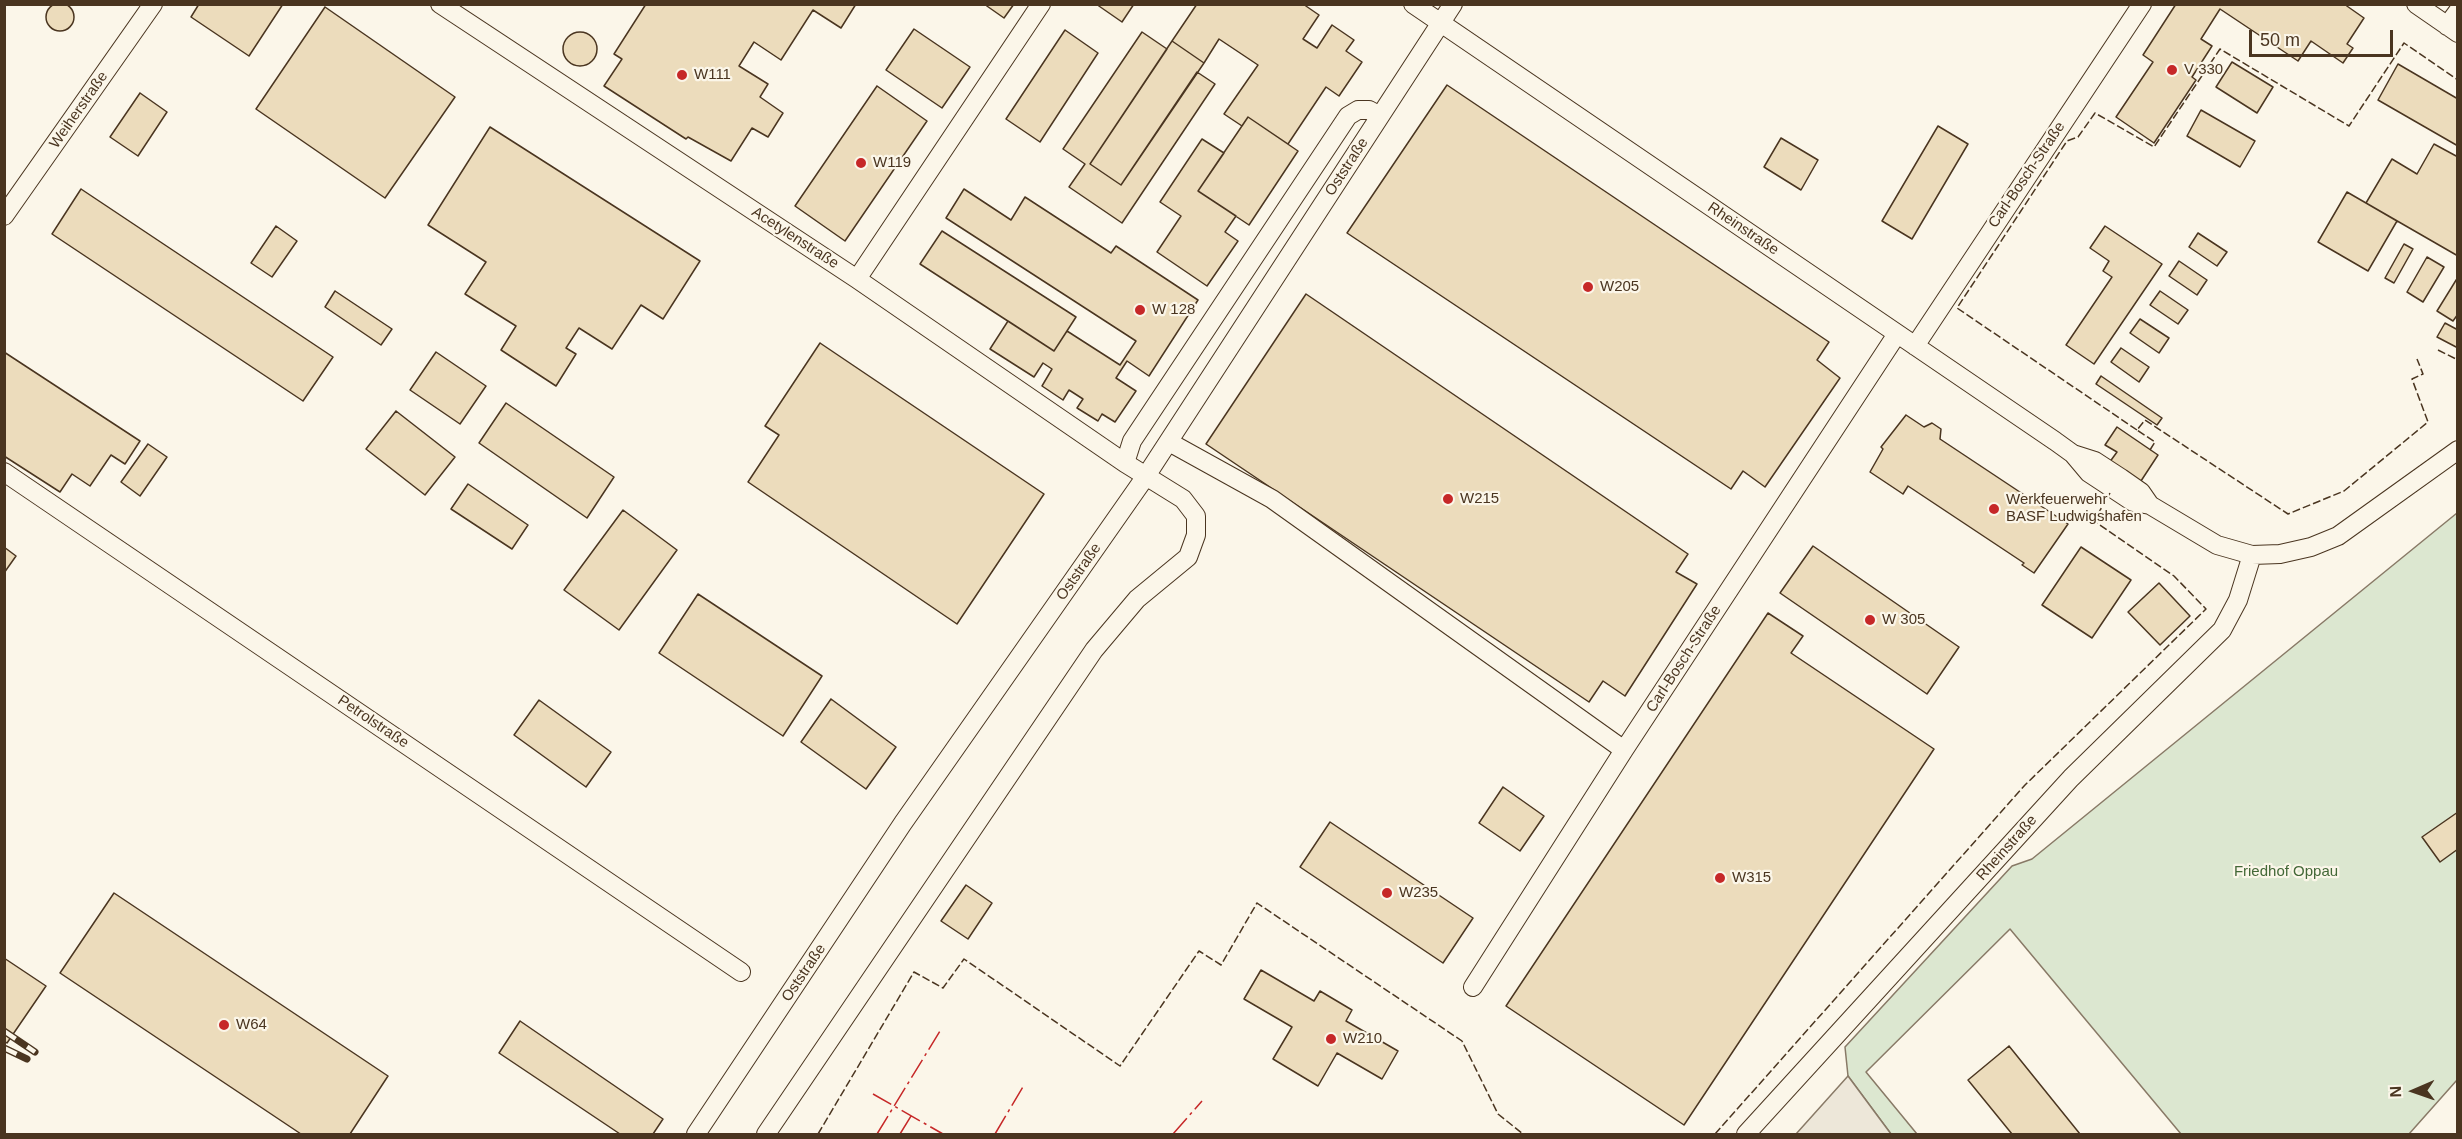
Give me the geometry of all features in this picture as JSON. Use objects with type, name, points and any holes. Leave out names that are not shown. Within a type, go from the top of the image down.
[{"type":"street","name":"Weiherstraße","points":[[4,216],[153,4]]},
{"type":"street","name":"Acetylenstraße","points":[[440,4],[857,279],[1125,463],[1184,499],[1196,516],[1196,535],[1188,556],[1137,599],[1094,650],[766,1134]]},
{"type":"street","points":[[857,279],[1041,4]]},
{"type":"street","name":"Rheinstraße","points":[[1413,4],[2073,454],[2095,461],[2117,484],[2140,492],[2150,505],[2217,545],[2252,555],[2280,554],[2311,547],[2338,536],[2457,450]]},
{"type":"street","name":"Oststraße","points":[[696,1134],[903,823],[1146,476],[1453,4]]},
{"type":"street","name":"Carl-Bosch-Straße","points":[[1915,346],[2142,4]]},
{"type":"street","points":[[2416,4],[2454,23]]},
{"type":"street","points":[[1125,463],[1132,441],[1348,116],[1358,110],[1369,110],[1380,116]]},
{"type":"street","name":"Carl-Bosch-Straße","points":[[1473,987],[1624,750],[1897,334]]},
{"type":"street","points":[[1168,442],[1272,499],[1624,750]]},
{"type":"street","name":"Petrolstraße","points":[[4,472],[741,972]]},
{"type":"street","name":"Rheinstraße","points":[[1746,1134],[2071,778],[2222,630],[2238,600],[2252,555]]},
{"type":"green space","name":"Friedhof Oppau","points":[[2457,513],[2457,1080],[2409,1134],[2181,1134],[2010,929],[1866,1072],[1917,1134],[1891,1134],[1848,1076],[1845,1047],[2012,866],[2032,859]]},
{"type":"shaded area","points":[[1848,1076],[1891,1134],[1796,1134]]},
{"type":"building","points":[[60,3],[70,7],[74,17],[70,27],[60,31],[50,27],[46,17],[50,7]]},
{"type":"building","points":[[199,4],[283,4],[249,56],[191,17]]},
{"type":"building","name":"W111","points":[[646,4],[856,4],[841,28],[813,10],[781,60],[754,42],[739,66],[768,84],[760,97],[783,113],[768,137],[752,128],[731,161],[688,137],[686,139],[604,86],[622,59],[614,54]]},
{"type":"building","points":[[984,4],[1014,4],[1004,18]]},
{"type":"building","points":[[1096,4],[1134,4],[1122,22]]},
{"type":"building","points":[[1197,4],[1303,4],[1319,15],[1303,39],[1317,48],[1332,25],[1354,40],[1346,51],[1362,62],[1339,96],[1326,87],[1288,144],[1248,117],[1242,126],[1224,114],[1258,65],[1219,39],[1204,63],[1172,41]]},
{"type":"building","name":"V 330","points":[[2176,4],[2344,4],[2364,18],[2347,44],[2353,48],[2343,63],[2311,41],[2298,61],[2220,9],[2201,39],[2212,46],[2192,77],[2196,80],[2154,143],[2116,117],[2153,62],[2143,55]]},
{"type":"building","points":[[325,7],[455,97],[385,198],[256,109]]},
{"type":"building","points":[[914,29],[970,67],[942,108],[886,70]]},
{"type":"building","points":[[1065,30],[1098,53],[1040,142],[1006,119]]},
{"type":"building","points":[[580,32],[592,37],[597,49],[592,61],[580,66],[568,61],[563,49],[568,37]]},
{"type":"building","points":[[1142,32],[1167,49],[1090,164],[1121,185],[1197,72],[1215,84],[1122,223],[1069,187],[1085,164],[1063,149]]},
{"type":"building","points":[[1172,41],[1204,63],[1121,185],[1090,164]]},
{"type":"building","points":[[2232,62],[2273,87],[2257,113],[2216,87]]},
{"type":"building","points":[[2398,64],[2458,99],[2458,146],[2378,100]]},
{"type":"building","name":"W205","points":[[1447,85],[1829,342],[1817,360],[1840,378],[1765,487],[1743,471],[1731,489],[1347,233]]},
{"type":"building","name":"W119","points":[[877,86],[927,121],[845,241],[795,206]]},
{"type":"building","points":[[140,93],[167,112],[138,156],[110,137]]},
{"type":"building","points":[[2201,110],[2255,141],[2240,167],[2187,136]]},
{"type":"building","points":[[1248,117],[1298,151],[1249,225],[1198,191]]},
{"type":"building","points":[[1938,126],[1968,144],[1912,239],[1882,221]]},
{"type":"building","points":[[490,127],[700,261],[663,319],[641,305],[612,349],[579,328],[566,348],[576,354],[556,386],[501,350],[516,326],[465,294],[486,262],[428,225]]},
{"type":"building","points":[[1781,138],[1818,160],[1801,190],[1764,167]]},
{"type":"building","points":[[1202,139],[1224,153],[1198,191],[1236,216],[1225,232],[1238,241],[1207,286],[1157,252],[1181,216],[1160,202]]},
{"type":"building","points":[[2434,144],[2458,157],[2458,256],[2366,203],[2392,159],[2417,174]]},
{"type":"building","points":[[81,189],[333,357],[303,401],[52,234]]},
{"type":"building","name":"W 128","points":[[964,189],[1011,220],[1025,197],[1111,253],[1116,246],[1198,300],[1149,376],[1127,361],[1116,378],[1136,391],[1115,422],[1102,414],[1098,421],[1077,408],[1083,399],[1069,390],[1063,400],[1042,386],[1052,369],[1043,363],[1034,377],[990,349],[1008,321],[1054,351],[1067,331],[1120,365],[1136,341],[946,218]]},
{"type":"building","points":[[2347,192],[2397,221],[2368,271],[2318,242]]},
{"type":"building","points":[[276,226],[297,241],[272,277],[251,263]]},
{"type":"building","points":[[2105,226],[2162,264],[2094,364],[2066,345],[2112,277],[2103,271],[2109,261],[2090,248]]},
{"type":"building","points":[[942,231],[1076,317],[1054,351],[920,264]]},
{"type":"building","points":[[2198,233],[2227,252],[2217,266],[2189,247]]},
{"type":"building","points":[[2404,244],[2413,249],[2394,283],[2385,278]]},
{"type":"building","points":[[2427,257],[2444,267],[2423,302],[2407,292]]},
{"type":"building","points":[[2179,261],[2207,280],[2197,295],[2169,276]]},
{"type":"building","points":[[2458,277],[2458,314],[2453,321],[2437,311]]},
{"type":"building","points":[[335,291],[392,329],[381,345],[325,307]]},
{"type":"building","points":[[2160,291],[2188,310],[2178,324],[2150,305]]},
{"type":"building","name":"W215","points":[[1306,294],[1688,554],[1676,572],[1697,584],[1625,696],[1603,681],[1589,702],[1206,444]]},
{"type":"building","points":[[2140,319],[2169,338],[2159,353],[2130,333]]},
{"type":"building","points":[[2445,323],[2458,330],[2458,348],[2437,337]]},
{"type":"building","points":[[820,343],[1044,494],[957,624],[748,482],[779,435],[765,426]]},
{"type":"building","points":[[2121,348],[2149,367],[2139,382],[2111,362]]},
{"type":"building","points":[[4,352],[140,441],[125,464],[111,455],[90,486],[72,474],[60,492],[4,456]]},
{"type":"building","points":[[436,352],[486,386],[460,424],[410,390]]},
{"type":"building","points":[[2101,376],[2162,418],[2157,425],[2096,384]]},
{"type":"building","points":[[506,403],[614,477],[587,518],[479,443]]},
{"type":"building","points":[[396,411],[455,457],[425,495],[366,449]]},
{"type":"building","name":"Werkfeuerwehr BASF Ludwigshafen","points":[[1906,415],[1924,427],[1932,423],[1941,429],[1940,439],[2068,524],[2034,573],[2022,565],[2024,563],[1908,486],[1903,494],[1870,472],[1883,449],[1881,447]]},
{"type":"building","points":[[2117,427],[2158,455],[2139,484],[2109,463],[2117,452],[2105,445]]},
{"type":"building","points":[[148,444],[167,457],[140,496],[121,482]]},
{"type":"building","points":[[468,484],[528,525],[512,549],[451,509]]},
{"type":"building","points":[[623,510],[677,550],[619,630],[564,590]]},
{"type":"building","name":"W 305","points":[[1813,546],[1959,647],[1927,694],[1780,593]]},
{"type":"building","points":[[4,547],[16,556],[4,573]]},
{"type":"building","points":[[2081,547],[2131,580],[2092,638],[2042,605]]},
{"type":"building","points":[[2159,583],[2190,616],[2160,645],[2128,612]]},
{"type":"building","points":[[698,594],[822,676],[783,736],[659,653]]},
{"type":"building","name":"W315","points":[[1768,613],[1803,636],[1791,653],[1934,749],[1684,1125],[1506,1006]]},
{"type":"building","points":[[831,699],[896,747],[866,789],[801,742]]},
{"type":"building","points":[[539,700],[611,752],[586,787],[514,735]]},
{"type":"building","points":[[1503,787],[1544,816],[1520,851],[1479,823]]},
{"type":"building","points":[[2458,812],[2458,849],[2440,862],[2422,837]]},
{"type":"building","name":"W235","points":[[1330,822],[1473,918],[1443,963],[1300,867]]},
{"type":"building","points":[[966,885],[992,903],[968,939],[941,921]]},
{"type":"building","name":"W64","points":[[114,893],[388,1076],[350,1134],[301,1134],[60,973]]},
{"type":"building","points":[[4,958],[46,986],[7,1043],[4,1041]]},
{"type":"building","name":"W210","points":[[1261,970],[1314,1001],[1320,991],[1352,1010],[1346,1021],[1398,1051],[1382,1079],[1337,1053],[1318,1086],[1273,1059],[1292,1027],[1244,999]]},
{"type":"building","points":[[520,1021],[663,1119],[653,1134],[620,1134],[499,1053]]},
{"type":"building","points":[[2009,1046],[2080,1134],[2012,1134],[1968,1080]]},
{"type":"railway","points":[[4,1031],[35,1052]]},
{"type":"railway","points":[[4,1048],[27,1059]]},
{"type":"fence","points":[[2137,430],[1957,308],[2067,141],[2078,137],[2095,113],[2154,147],[2220,49],[2349,126],[2404,43],[2458,80]]},
{"type":"fence","points":[[2438,350],[2458,360]]},
{"type":"fence","points":[[2150,450],[2155,442],[2137,430],[2145,420],[2288,514],[2344,491],[2428,422],[2412,379],[2423,374],[2417,359]]},
{"type":"fence","points":[[1715,1134],[2025,785],[2206,609],[2174,576],[2094,521],[2110,493]]},
{"type":"fence","points":[[818,1134],[914,972],[943,988],[964,959],[1120,1066],[1199,951],[1221,965],[1257,903],[1462,1041],[1498,1114],[1523,1134]]},
{"type":"power","points":[[877,1134],[940,1031]]},
{"type":"power","points":[[995,1134],[1024,1085]]},
{"type":"power","points":[[873,1094],[943,1134]]},
{"type":"power","points":[[1173,1134],[1202,1101]]},
{"type":"power","points":[[900,1134],[911,1116]]},
{"type":"place","name":"V 330","points":[[2172,70]]},
{"type":"place","name":"W111","points":[[682,75]]},
{"type":"place","name":"W119","points":[[861,163]]},
{"type":"place","name":"W205","points":[[1588,287]]},
{"type":"place","name":"W 128","points":[[1140,310]]},
{"type":"place","name":"W215","points":[[1448,499]]},
{"type":"place","name":"Werkfeuerwehr BASF Ludwigshafen","points":[[1994,509]]},
{"type":"place","name":"W 305","points":[[1870,620]]},
{"type":"place","name":"W315","points":[[1720,878]]},
{"type":"place","name":"W235","points":[[1387,893]]},
{"type":"place","name":"W64","points":[[224,1025]]},
{"type":"place","name":"W210","points":[[1331,1039]]}]
